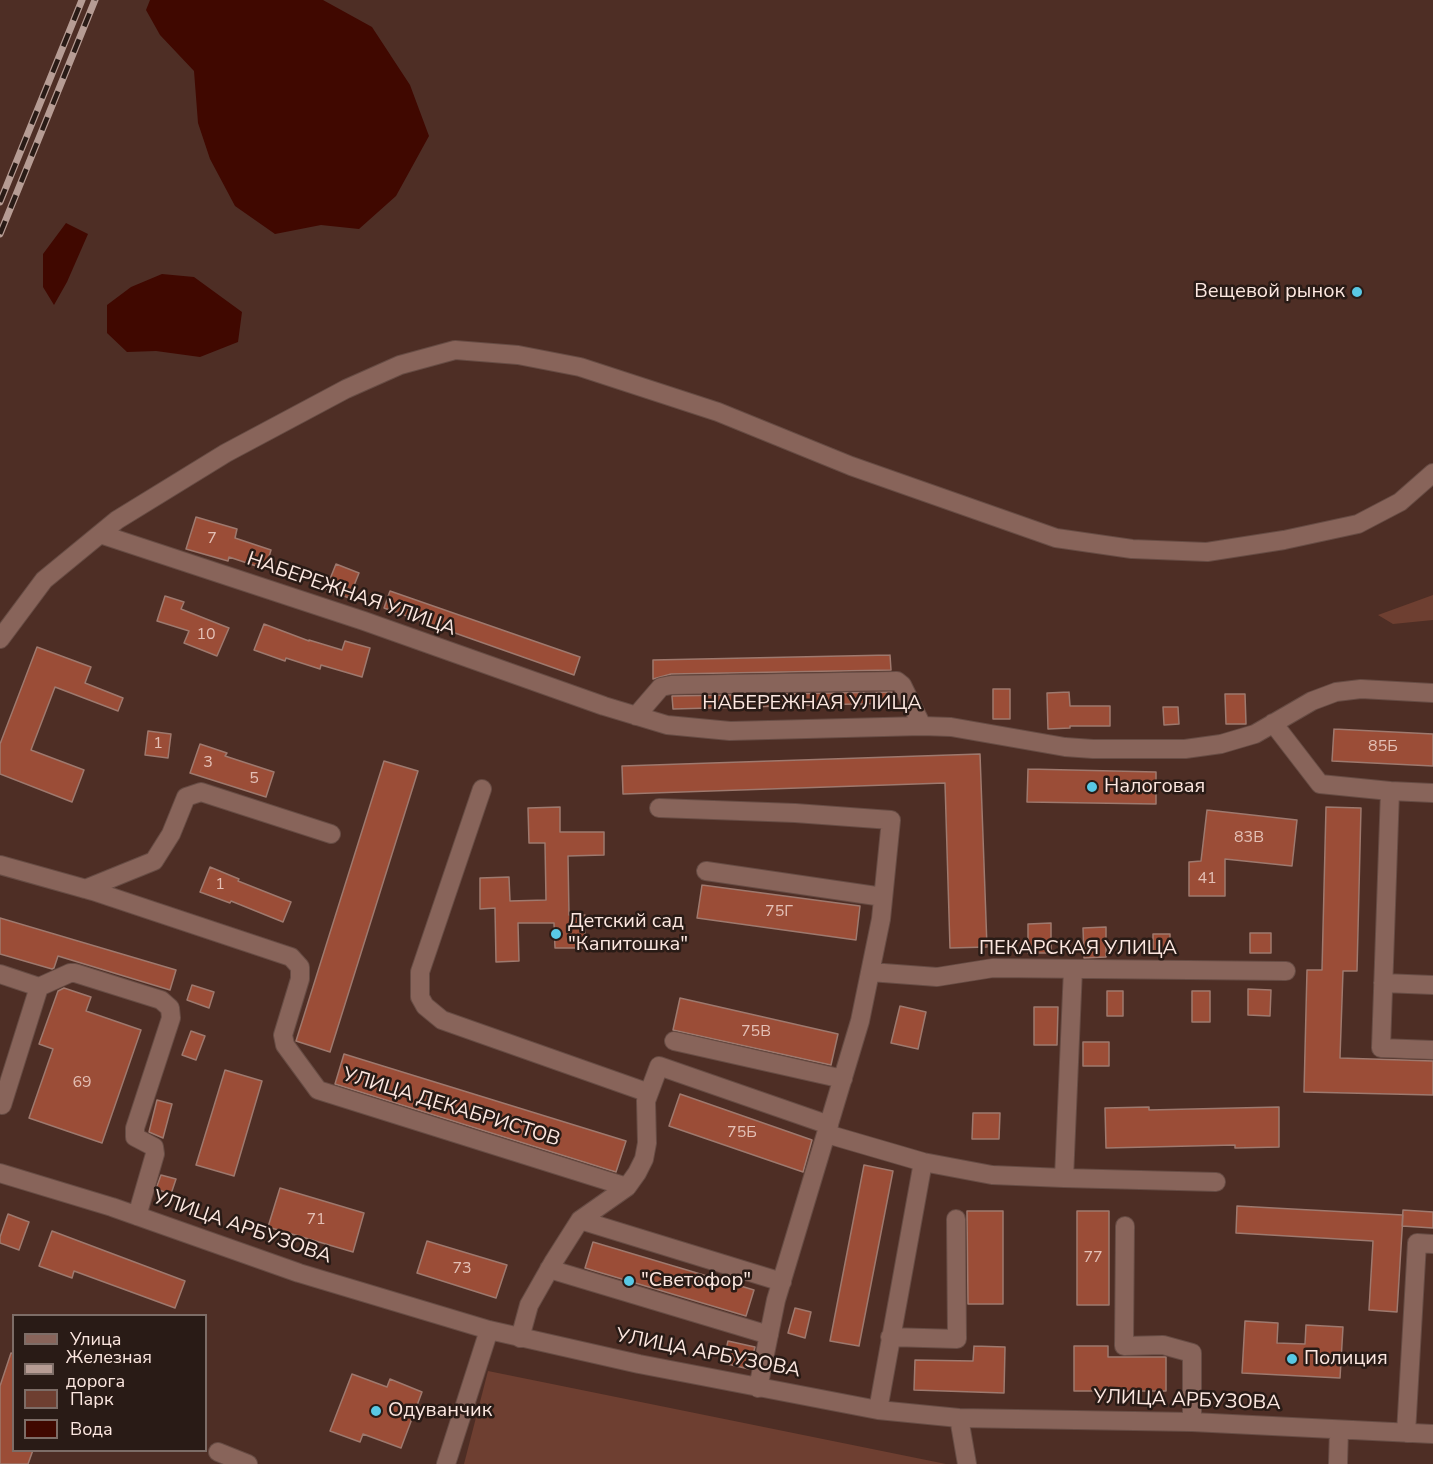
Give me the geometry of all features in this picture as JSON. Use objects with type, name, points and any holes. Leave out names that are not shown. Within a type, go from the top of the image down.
[{"type":"street","points":[[0,639],[44,580],[117,520],[226,453],[346,389],[400,365],[455,350],[518,355],[580,367],[718,412],[851,466],[1056,538],[1132,549],[1207,552],[1284,540],[1358,524],[1400,502],[1433,472]]},
{"type":"street","name":"НАБЕРЕЖНАЯ УЛИЦА","points":[[100,534],[364,621],[593,703],[667,725],[730,731],[922,726],[983,731],[1065,747],[1185,749],[1221,744],[1255,734],[1312,701],[1336,692],[1361,689],[1433,693]]},
{"type":"street","points":[[636,716],[661,687],[671,685],[897,681],[902,685],[922,726]]},
{"type":"street","points":[[1273,723],[1320,784],[1433,793]]},
{"type":"street","points":[[482,789],[420,972],[420,997],[425,1006],[442,1020],[649,1093]]},
{"type":"street","points":[[1389,790],[1381,1048],[1433,1050]]},
{"type":"street","points":[[85,889],[154,861],[171,834],[186,797],[201,792],[331,834]]},
{"type":"street","points":[[659,808],[795,813],[891,820],[881,919],[860,1021],[782,1282],[758,1388]]},
{"type":"street","name":"УЛИЦА ДЕКАБРИСТОВ","points":[[0,865],[85,889],[291,957],[300,967],[300,979],[283,1035],[285,1045],[318,1090],[627,1187]]},
{"type":"street","points":[[706,871],[883,897]]},
{"type":"street","name":"ПЕКАРСКАЯ УЛИЦА","points":[[870,972],[937,977],[993,968],[1286,971]]},
{"type":"street","points":[[1064,1178],[1073,969]]},
{"type":"street","points":[[0,974],[39,987],[70,973],[75,973],[161,1000],[170,1008],[171,1018],[135,1128],[135,1137],[154,1147],[155,1154],[137,1216]]},
{"type":"street","points":[[1383,983],[1433,985]]},
{"type":"street","points":[[2,1106],[39,987]]},
{"type":"street","points":[[674,1041],[843,1079]]},
{"type":"street","points":[[520,1338],[529,1305],[580,1220],[627,1187],[637,1173],[644,1159],[648,1128],[646,1101],[660,1066],[923,1162],[993,1175],[1216,1182]]},
{"type":"street","points":[[878,1410],[923,1162]]},
{"type":"street","name":"УЛИЦА АРБУЗОВА","points":[[0,1173],[137,1216],[299,1273],[489,1330],[758,1388],[878,1410],[959,1418],[1192,1422],[1433,1434]]},
{"type":"street","points":[[890,1337],[957,1339],[956,1219]]},
{"type":"street","points":[[580,1220],[782,1282]]},
{"type":"street","points":[[1125,1226],[1124,1346],[1163,1345],[1192,1353],[1192,1422]]},
{"type":"street","points":[[1406,1433],[1417,1243],[1433,1244]]},
{"type":"street","points":[[549,1269],[769,1335]]},
{"type":"street","points":[[446,1464],[489,1330]]},
{"type":"street","points":[[959,1418],[967,1464]]},
{"type":"street","points":[[1338,1464],[1339,1430]]},
{"type":"street","points":[[218,1452],[248,1464]]},
{"type":"green space","points":[[1433,595],[1433,620],[1393,624],[1378,615]]},
{"type":"green space","points":[[488,1371],[946,1464],[464,1464]]},
{"type":"water","points":[[150,0],[323,0],[372,27],[410,85],[429,136],[396,196],[359,229],[321,225],[275,234],[235,206],[210,159],[198,123],[194,71],[160,35],[146,10]]},
{"type":"water","points":[[66,223],[88,234],[54,305],[43,287],[43,254]]},
{"type":"water","points":[[162,274],[194,277],[242,312],[238,342],[200,357],[156,351],[127,352],[107,333],[107,305],[131,287]]},
{"type":"building","points":[[196,517],[237,529],[235,538],[271,550],[265,569],[229,557],[228,561],[186,549]]},
{"type":"building","points":[[336,564],[359,573],[349,598],[326,589]]},
{"type":"building","points":[[390,591],[580,657],[574,675],[384,608]]},
{"type":"building","points":[[165,596],[184,602],[181,609],[229,628],[217,656],[184,643],[189,631],[157,621]]},
{"type":"building","points":[[264,624],[309,641],[342,650],[345,641],[370,648],[362,677],[321,665],[320,669],[286,658],[285,661],[254,650]]},
{"type":"building","points":[[37,647],[91,667],[85,683],[123,698],[118,711],[55,687],[31,750],[84,770],[72,802],[0,774],[0,744]]},
{"type":"building","points":[[890,655],[891,670],[671,674],[653,679],[653,660]]},
{"type":"building","points":[[993,689],[1010,689],[1010,719],[993,719]]},
{"type":"building","points":[[892,692],[892,703],[673,709],[672,696]]},
{"type":"building","points":[[1069,692],[1070,706],[1110,706],[1110,726],[1070,726],[1070,728],[1048,729],[1047,693]]},
{"type":"building","points":[[1225,694],[1245,694],[1246,724],[1226,724]]},
{"type":"building","points":[[1163,707],[1178,707],[1179,724],[1164,725]]},
{"type":"building","points":[[1334,729],[1433,734],[1433,766],[1332,761]]},
{"type":"building","points":[[148,731],[171,734],[168,758],[145,755]]},
{"type":"building","points":[[200,744],[227,753],[225,756],[274,772],[266,797],[190,773]]},
{"type":"building","points":[[980,754],[987,947],[950,948],[945,783],[623,794],[622,766]]},
{"type":"building","points":[[384,761],[418,771],[330,1052],[296,1041]]},
{"type":"building","name":"Налоговая","points":[[1028,769],[1156,772],[1156,804],[1027,802]]},
{"type":"building","points":[[560,807],[560,832],[604,832],[604,855],[568,856],[569,915],[585,915],[585,948],[555,948],[554,923],[518,923],[519,961],[496,962],[495,908],[480,909],[480,878],[509,877],[510,901],[546,900],[545,843],[529,843],[528,808]]},
{"type":"building","points":[[1326,807],[1361,808],[1357,971],[1343,971],[1340,1058],[1433,1061],[1433,1095],[1304,1092],[1307,970],[1322,970]]},
{"type":"building","points":[[1207,810],[1297,820],[1292,866],[1225,859],[1225,896],[1189,896],[1189,862],[1201,861]]},
{"type":"building","points":[[210,867],[291,902],[283,922],[231,901],[230,903],[200,892]]},
{"type":"building","points":[[702,885],[860,906],[856,940],[697,918]]},
{"type":"building","points":[[0,918],[176,970],[170,990],[58,956],[52,969],[0,954]]},
{"type":"building","points":[[1051,923],[1051,953],[1028,953],[1028,924]]},
{"type":"building","points":[[1106,927],[1106,957],[1084,958],[1083,928]]},
{"type":"building","points":[[1250,933],[1271,933],[1271,953],[1250,953]]},
{"type":"building","points":[[1153,934],[1170,934],[1170,951],[1153,952]]},
{"type":"building","points":[[192,985],[214,992],[209,1008],[187,1000]]},
{"type":"building","points":[[64,988],[91,997],[86,1011],[141,1030],[102,1143],[29,1118],[53,1049],[39,1044],[58,991]]},
{"type":"building","points":[[1248,989],[1271,990],[1270,1016],[1248,1015]]},
{"type":"building","points":[[1107,991],[1123,991],[1123,1016],[1107,1016]]},
{"type":"building","points":[[1192,991],[1210,991],[1210,1022],[1192,1022]]},
{"type":"building","points":[[680,998],[838,1034],[831,1065],[673,1030]]},
{"type":"building","points":[[900,1006],[926,1012],[918,1049],[891,1043]]},
{"type":"building","points":[[1034,1007],[1058,1007],[1057,1045],[1034,1045]]},
{"type":"building","points":[[191,1031],[205,1036],[196,1060],[182,1055]]},
{"type":"building","points":[[1083,1042],[1109,1042],[1109,1066],[1083,1066]]},
{"type":"building","points":[[344,1054],[626,1141],[616,1172],[335,1084]]},
{"type":"building","points":[[225,1070],[262,1081],[234,1176],[196,1165]]},
{"type":"building","points":[[680,1094],[812,1140],[803,1172],[669,1126]]},
{"type":"building","points":[[157,1100],[172,1104],[163,1138],[149,1132]]},
{"type":"building","points":[[1149,1107],[1149,1110],[1279,1107],[1279,1147],[1235,1148],[1235,1145],[1106,1148],[1105,1108]]},
{"type":"building","points":[[973,1113],[1000,1113],[999,1139],[972,1139]]},
{"type":"building","points":[[864,1165],[893,1171],[859,1346],[830,1341]]},
{"type":"building","points":[[161,1175],[176,1179],[171,1194],[156,1189]]},
{"type":"building","points":[[280,1188],[364,1213],[353,1252],[268,1227]]},
{"type":"building","points":[[1237,1206],[1403,1215],[1397,1312],[1369,1310],[1373,1241],[1236,1233]]},
{"type":"building","points":[[1403,1210],[1433,1212],[1433,1228],[1402,1226]]},
{"type":"building","points":[[967,1211],[1003,1211],[1003,1304],[968,1304]]},
{"type":"building","points":[[1077,1211],[1109,1211],[1109,1305],[1077,1305]]},
{"type":"building","points":[[8,1214],[29,1222],[19,1250],[0,1243]]},
{"type":"building","points":[[52,1231],[185,1281],[175,1308],[74,1271],[72,1278],[39,1266]]},
{"type":"building","points":[[427,1241],[507,1265],[496,1298],[417,1273]]},
{"type":"building","points":[[593,1242],[754,1290],[746,1316],[585,1268]]},
{"type":"building","points":[[795,1308],[811,1312],[805,1338],[788,1333]]},
{"type":"building","name":"Полиция","points":[[1245,1321],[1278,1323],[1277,1343],[1305,1344],[1306,1325],[1343,1327],[1340,1378],[1242,1373]]},
{"type":"building","points":[[728,1341],[755,1347],[749,1369],[723,1363]]},
{"type":"building","points":[[974,1346],[1005,1347],[1004,1393],[914,1390],[915,1360],[973,1361]]},
{"type":"building","points":[[1074,1346],[1108,1346],[1108,1357],[1166,1357],[1166,1391],[1074,1391]]},
{"type":"building","points":[[12,1353],[12,1452],[32,1452],[28,1464],[0,1464],[0,1386]]},
{"type":"building","name":"Одуванчик","points":[[352,1374],[387,1387],[390,1379],[422,1392],[401,1448],[363,1434],[360,1442],[330,1431]]},
{"type":"railway","points":[[0,202],[82,0]]},
{"type":"railway","points":[[0,234],[95,0]]},
{"type":"place","name":"Вещевой рынок","points":[[1357,292]]},
{"type":"place","name":"Налоговая","points":[[1092,787]]},
{"type":"place","name":"Детский сад \"Капитошка\"","points":[[556,934]]},
{"type":"place","name":"\"Светофор\"","points":[[629,1281]]},
{"type":"place","name":"Полиция","points":[[1292,1359]]},
{"type":"place","name":"Одуванчик","points":[[376,1411]]}]
